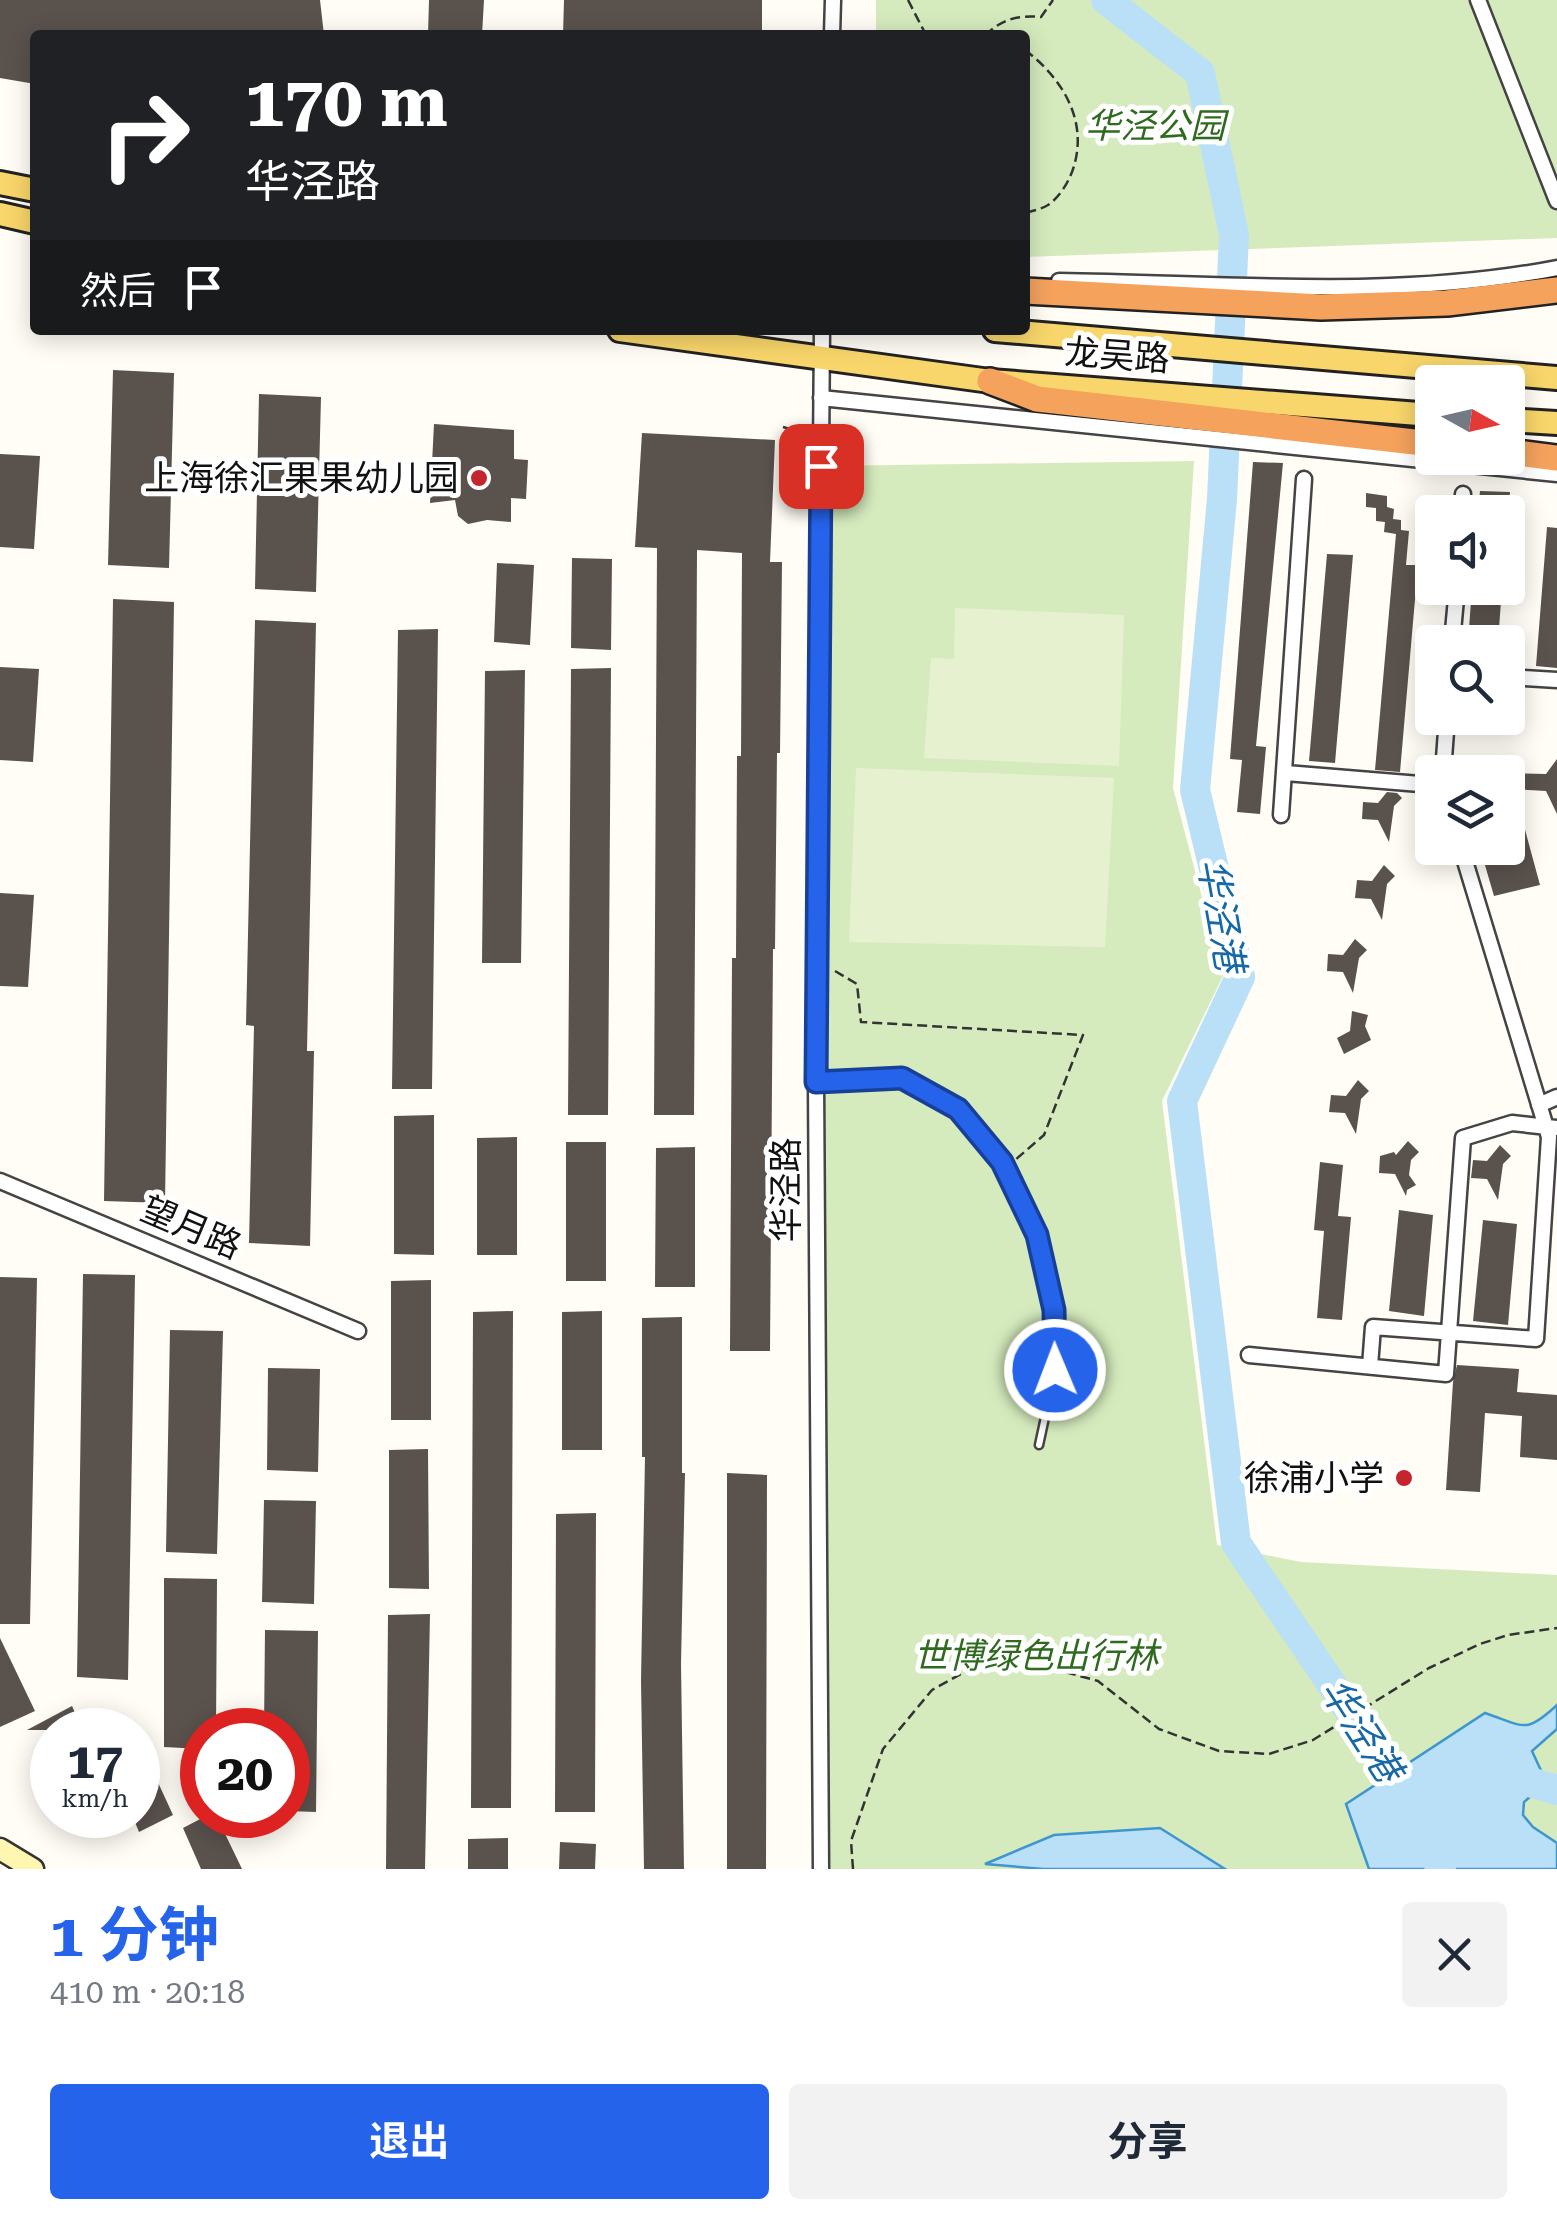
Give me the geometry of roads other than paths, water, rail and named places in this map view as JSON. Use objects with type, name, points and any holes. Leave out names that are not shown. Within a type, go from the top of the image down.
[{"type":"highway","points":[[1030,292],[1305,307],[1384,306],[1557,290]]},
{"type":"highway","points":[[990,382],[1037,399],[1415,442]]},
{"type":"highway","points":[[1525,454],[1557,458]]},
{"type":"main road","points":[[0,183],[30,189]]},
{"type":"main road","points":[[0,214],[30,221]]},
{"type":"main road","name":"龙吴路","points":[[1030,333],[1557,378]]},
{"type":"main road","points":[[656,335],[990,382]]},
{"type":"main road","name":"龙吴路","points":[[1193,416],[1244,400],[1415,414]]},
{"type":"main road","points":[[1525,421],[1557,423]]},
{"type":"main road","points":[[0,1848],[33,1869]]},
{"type":"street","points":[[832,30],[833,0]]},
{"type":"street","points":[[1478,0],[1557,201]]},
{"type":"street","points":[[1030,281],[1190,282],[1346,289],[1502,279],[1557,268]]},
{"type":"street","name":"华泾路","points":[[821,1869],[816,1082],[822,335]]},
{"type":"street","points":[[822,398],[1193,416],[1240,441],[1557,474]]},
{"type":"street","points":[[1281,816],[1304,479]]},
{"type":"street","points":[[1525,678],[1557,680]]},
{"type":"street","points":[[1286,772],[1415,783]]},
{"type":"street","points":[[1370,1366],[1373,1328],[1536,1340],[1551,1128],[1540,1105],[1466,865]]},
{"type":"street","points":[[1540,1105],[1557,1097]]},
{"type":"street","points":[[1249,1355],[1446,1374],[1463,1138],[1512,1123],[1551,1128]]},
{"type":"street","name":"望月路","points":[[0,1180],[358,1331]]},
{"type":"lane","points":[[816,1082],[902,1078],[958,1109],[1005,1168],[1037,1235],[1054,1310],[1055,1370],[1039,1445]]},
{"type":"water","points":[[1557,1705],[1557,1729],[1532,1751],[1544,1777],[1537,1791],[1524,1802],[1523,1815],[1557,1843],[1557,1869],[1369,1869],[1346,1804],[1485,1713],[1524,1725],[1538,1721]]},
{"type":"water","points":[[1160,1828],[1225,1869],[1043,1869],[985,1864],[1054,1835]]},
{"type":"waterway","name":"华泾港","points":[[1106,0],[1200,73],[1234,235],[1222,499],[1195,790],[1240,977],[1182,1101],[1236,1543],[1393,1775],[1421,1822],[1441,1869]]},
{"type":"waterway","points":[[1533,1783],[1557,1790]]},
{"type":"place","name":"上海徐汇果果幼儿园","points":[[479,478]]},
{"type":"place","name":"徐浦小学","points":[[1404,1478]]},
{"type":"park label","name":"华泾公园","points":[[1155,126]]},
{"type":"park label","name":"世博绿色出行林","points":[[1036,1656]]}]
